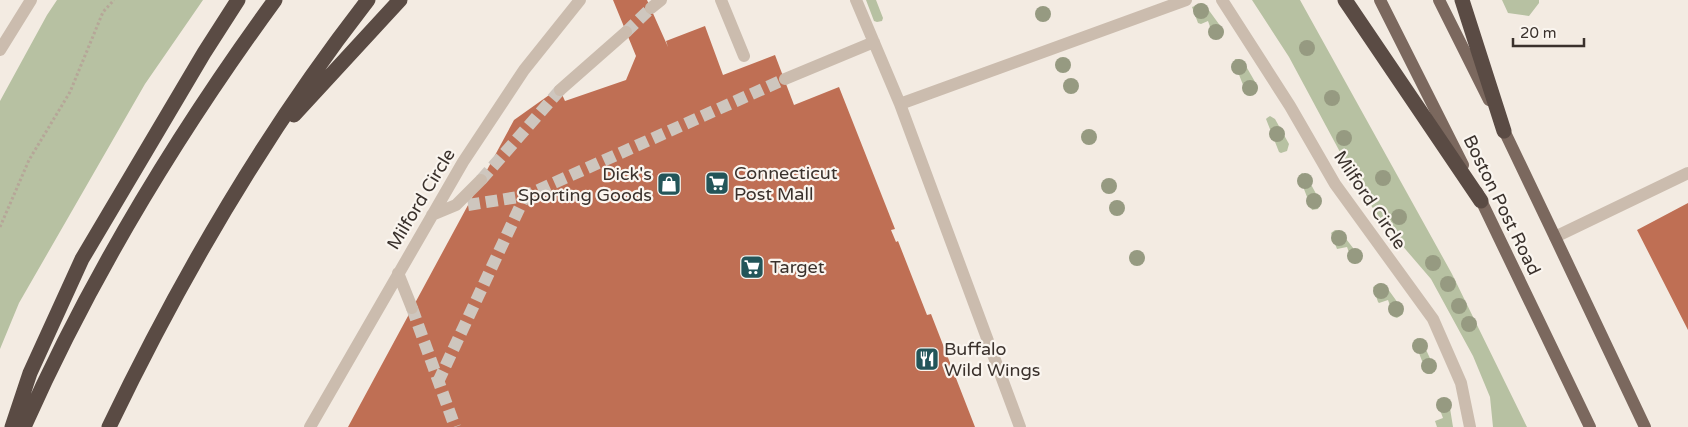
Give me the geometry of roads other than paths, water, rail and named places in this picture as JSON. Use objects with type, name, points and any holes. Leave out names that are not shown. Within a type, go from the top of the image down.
[{"type":"highway","points":[[12,427],[30,373],[82,259],[204,53],[238,0]]},
{"type":"highway","points":[[24,427],[72,327],[113,251],[157,176],[204,102],[275,0]]},
{"type":"highway","points":[[109,427],[173,300],[216,224],[261,151],[308,81],[368,0]]},
{"type":"highway","points":[[261,151],[400,0]]},
{"type":"highway","points":[[1344,0],[1482,201]]},
{"type":"highway","points":[[1462,0],[1504,131]]},
{"type":"main road","name":"Boston Post Road","points":[[1380,0],[1482,201],[1590,427]]},
{"type":"main road","name":"Boston Post Road","points":[[1440,0],[1556,237],[1645,427]]},
{"type":"street","points":[[0,50],[31,0]]},
{"type":"street","name":"Milford Circle","points":[[310,427],[463,162],[524,70],[580,0]]},
{"type":"street","points":[[650,8],[661,0]]},
{"type":"street","points":[[721,0],[744,56]]},
{"type":"street","points":[[856,0],[900,104],[1020,427]]},
{"type":"street","points":[[900,104],[1186,0]]},
{"type":"street","name":"Milford Circle","points":[[1222,0],[1290,106],[1335,184],[1433,319],[1461,383],[1470,427]]},
{"type":"street","points":[[560,90],[626,32]]},
{"type":"street","points":[[785,80],[874,42]]},
{"type":"street","points":[[1556,237],[1688,173]]},
{"type":"street","points":[[432,215],[462,205],[481,180]]},
{"type":"street","points":[[398,273],[412,308]]},
{"type":"tunnel","points":[[626,32],[651,8]]},
{"type":"tunnel","points":[[468,205],[525,196],[785,79]]},
{"type":"tunnel","points":[[481,180],[560,90]]},
{"type":"tunnel","points":[[438,382],[525,196]]},
{"type":"tunnel","points":[[412,308],[455,427]]},
{"type":"place","name":"Connecticut Post Mall","points":[[717,183]]},
{"type":"place","name":"Dick's Sporting Goods","points":[[669,184]]},
{"type":"place","name":"Target","points":[[752,267]]},
{"type":"place","name":"Buffalo Wild Wings","points":[[927,359]]}]
